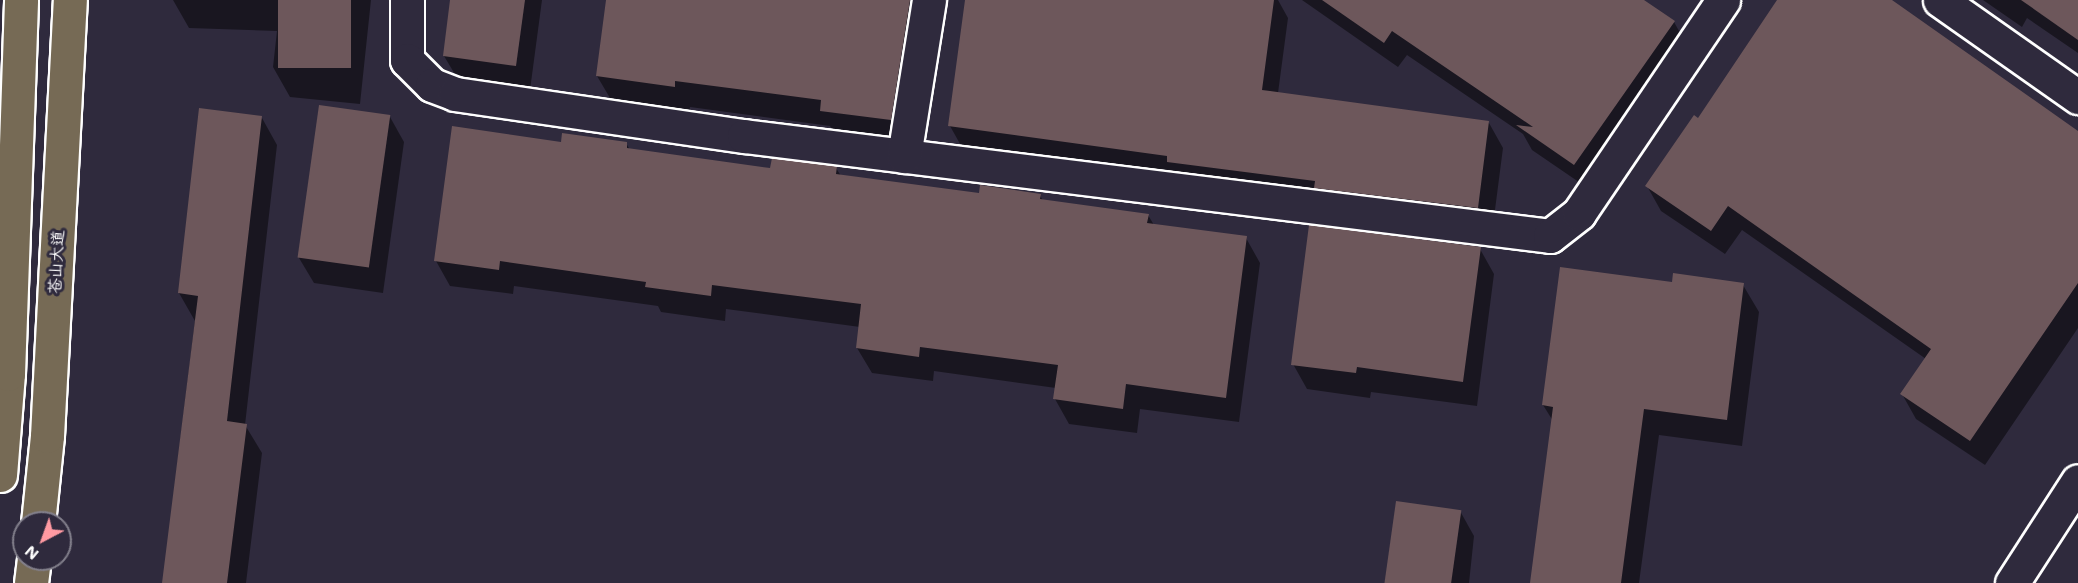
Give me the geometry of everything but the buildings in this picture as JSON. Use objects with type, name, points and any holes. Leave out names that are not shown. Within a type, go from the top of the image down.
[{"type":"main road","points":[[0,475],[5,272],[21,0]]},
{"type":"main road","name":"苍山大道","points":[[39,511],[47,436],[70,0]]},
{"type":"street","points":[[407,0],[408,60],[432,85],[455,94],[904,156],[1550,236],[1579,213],[1711,4]]},
{"type":"street","points":[[904,156],[929,0]]},
{"type":"street","points":[[1940,0],[2078,97]]},
{"type":"street","points":[[2012,583],[2078,481]]}]
